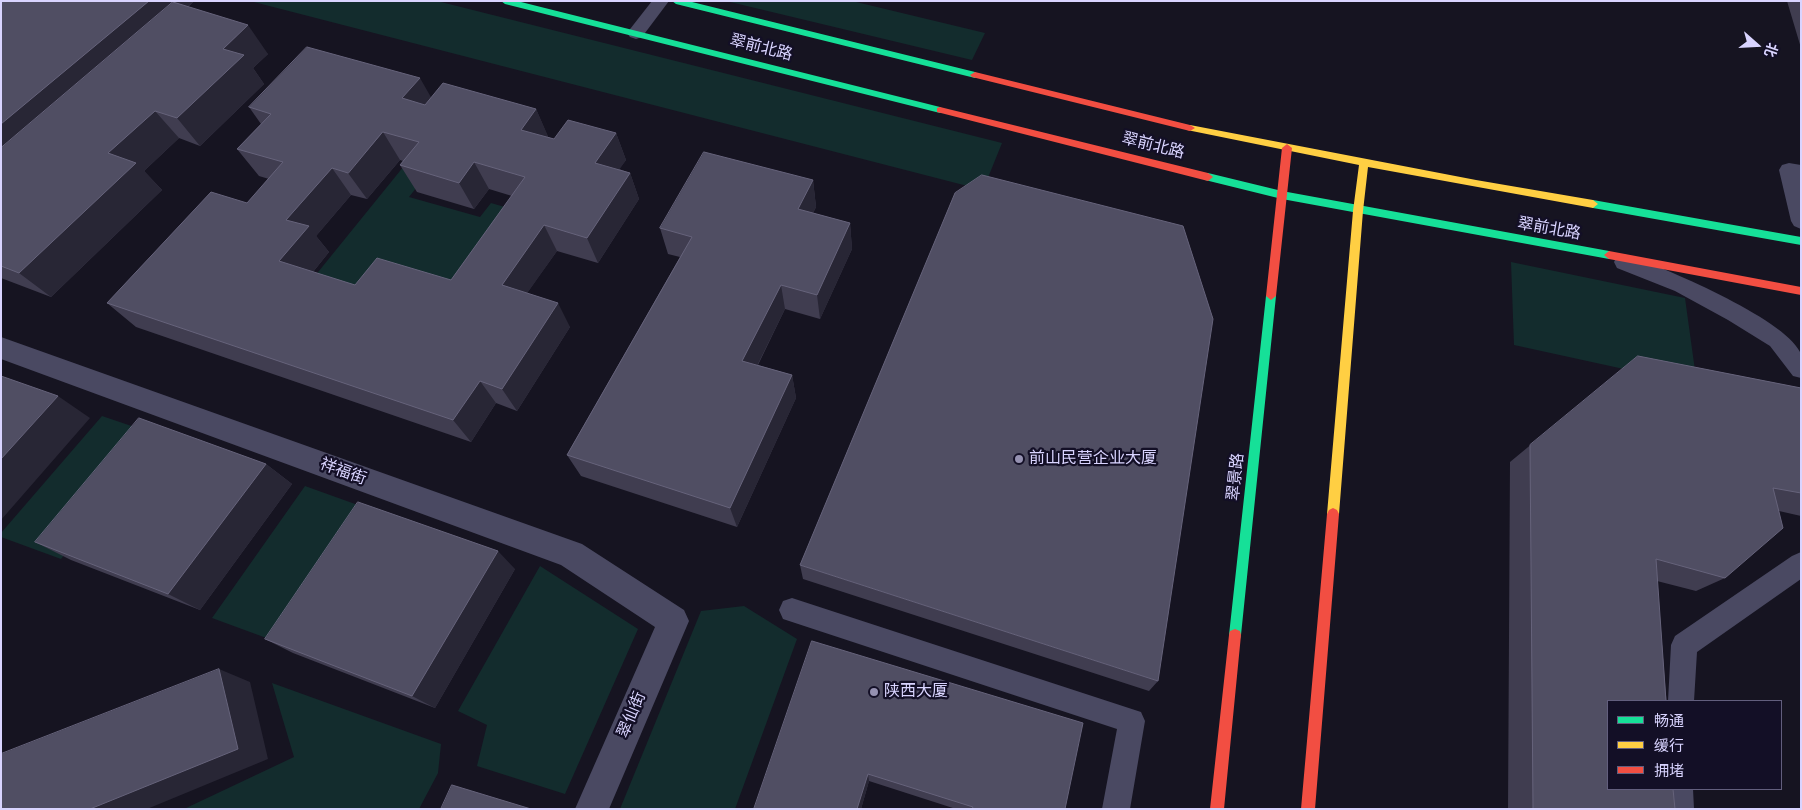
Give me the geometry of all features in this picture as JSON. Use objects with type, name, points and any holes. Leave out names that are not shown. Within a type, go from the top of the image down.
[{"type":"main road","name":"翠前北路","points":[[505,1],[1282,195],[1801,291]]},
{"type":"main road","name":"翠前北路","points":[[676,1],[1208,134],[1801,240]]},
{"type":"main road","name":"翠景路","points":[[1217,809],[1287,148]]},
{"type":"main road","points":[[1308,809],[1358,210],[1364,163]]},
{"type":"street","name":"祥福街","points":[[1,348],[571,554],[673,621]]},
{"type":"street","name":"翠仙街","points":[[592,809],[673,621]]},
{"type":"lane","points":[[636,33],[661,1]]},
{"type":"lane","points":[[1801,172],[1789,170],[1801,221]]},
{"type":"lane","points":[[1612,257],[1682,285],[1736,314],[1778,340],[1801,369]]},
{"type":"lane","points":[[1681,700],[1684,645],[1801,564]]},
{"type":"lane","points":[[792,610],[1132,721],[1116,809]]},
{"type":"lane","points":[[1678,790],[1680,809]]},
{"type":"green space","points":[[250,1],[437,1],[1002,143],[983,190]]},
{"type":"green space","points":[[726,1],[852,1],[985,33],[972,60]]},
{"type":"green space","points":[[404,166],[428,173],[409,197],[480,217],[491,203],[522,212],[463,294],[373,301],[310,282]]},
{"type":"green space","points":[[1511,262],[1685,298],[1697,385],[1514,345]]},
{"type":"green space","points":[[102,416],[161,436],[61,559],[1,537],[1,533]]},
{"type":"green space","points":[[305,486],[369,509],[280,643],[212,618]]},
{"type":"green space","points":[[540,566],[638,629],[565,794],[477,766],[487,725],[458,711]]},
{"type":"green space","points":[[744,606],[797,639],[735,809],[620,809],[701,611]]},
{"type":"green space","points":[[272,683],[441,744],[438,773],[419,809],[184,809],[294,757]]},
{"type":"building","points":[[1,1],[149,1],[1,124]]},
{"type":"building","points":[[173,2],[248,25],[223,49],[244,55],[177,118],[155,111],[108,153],[136,163],[19,273],[1,266],[1,148]]},
{"type":"building","points":[[307,47],[420,78],[402,98],[425,105],[443,83],[536,109],[521,130],[554,139],[568,120],[616,133],[595,163],[630,173],[587,238],[544,225],[502,285],[558,303],[502,389],[480,381],[453,420],[107,303],[211,192],[247,203],[283,162],[237,149],[271,114],[249,107]],"holes":[[[383,132],[419,142],[400,165],[459,183],[474,162],[525,177],[451,280],[377,258],[355,285],[279,261],[309,226],[286,220],[332,168],[348,173]]]},
{"type":"building","points":[[704,152],[813,180],[798,209],[850,223],[817,295],[781,285],[742,361],[792,375],[730,508],[567,455],[692,237],[660,228]]},
{"type":"building","name":"前山民营企业大厦","points":[[982,175],[1183,226],[1213,319],[1158,681],[800,565],[955,193]]},
{"type":"building","points":[[1638,356],[1801,388],[1801,493],[1773,488],[1783,528],[1725,578],[1656,559],[1666,700],[1607,700],[1607,790],[1673,790],[1675,809],[1533,809],[1530,445]]},
{"type":"building","points":[[1,376],[58,396],[1,459]]},
{"type":"building","points":[[139,418],[266,464],[168,594],[35,542]]},
{"type":"building","points":[[358,502],[498,551],[412,696],[265,639]]},
{"type":"building","name":"陕西大厦","points":[[812,641],[1083,723],[1065,809],[972,809],[973,807],[868,774],[857,809],[754,809]]},
{"type":"building","points":[[219,669],[238,749],[90,809],[1,809],[1,754]]},
{"type":"building","points":[[452,785],[531,809],[441,809]]},
{"type":"traffic: fast","points":[[505,1],[940,110]]},
{"type":"traffic: fast","points":[[676,1],[975,75]]},
{"type":"traffic: fast","points":[[1208,177],[1282,195],[1609,255]]},
{"type":"traffic: fast","points":[[1593,204],[1801,241]]},
{"type":"traffic: fast","points":[[1235,635],[1271,296]]},
{"type":"traffic: slow","points":[[1190,128],[1476,184],[1593,204]]},
{"type":"traffic: slow","points":[[1333,514],[1358,211],[1364,163]]},
{"type":"traffic: jam","points":[[975,75],[1190,128]]},
{"type":"traffic: jam","points":[[940,110],[1208,177]]},
{"type":"traffic: jam","points":[[1271,296],[1287,148]]},
{"type":"traffic: jam","points":[[1609,255],[1801,291]]},
{"type":"traffic: jam","points":[[1308,809],[1333,514]]},
{"type":"traffic: jam","points":[[1217,809],[1235,635]]},
{"type":"place","name":"前山民营企业大厦","points":[[1019,459]]},
{"type":"place","name":"陕西大厦","points":[[874,692]]}]
